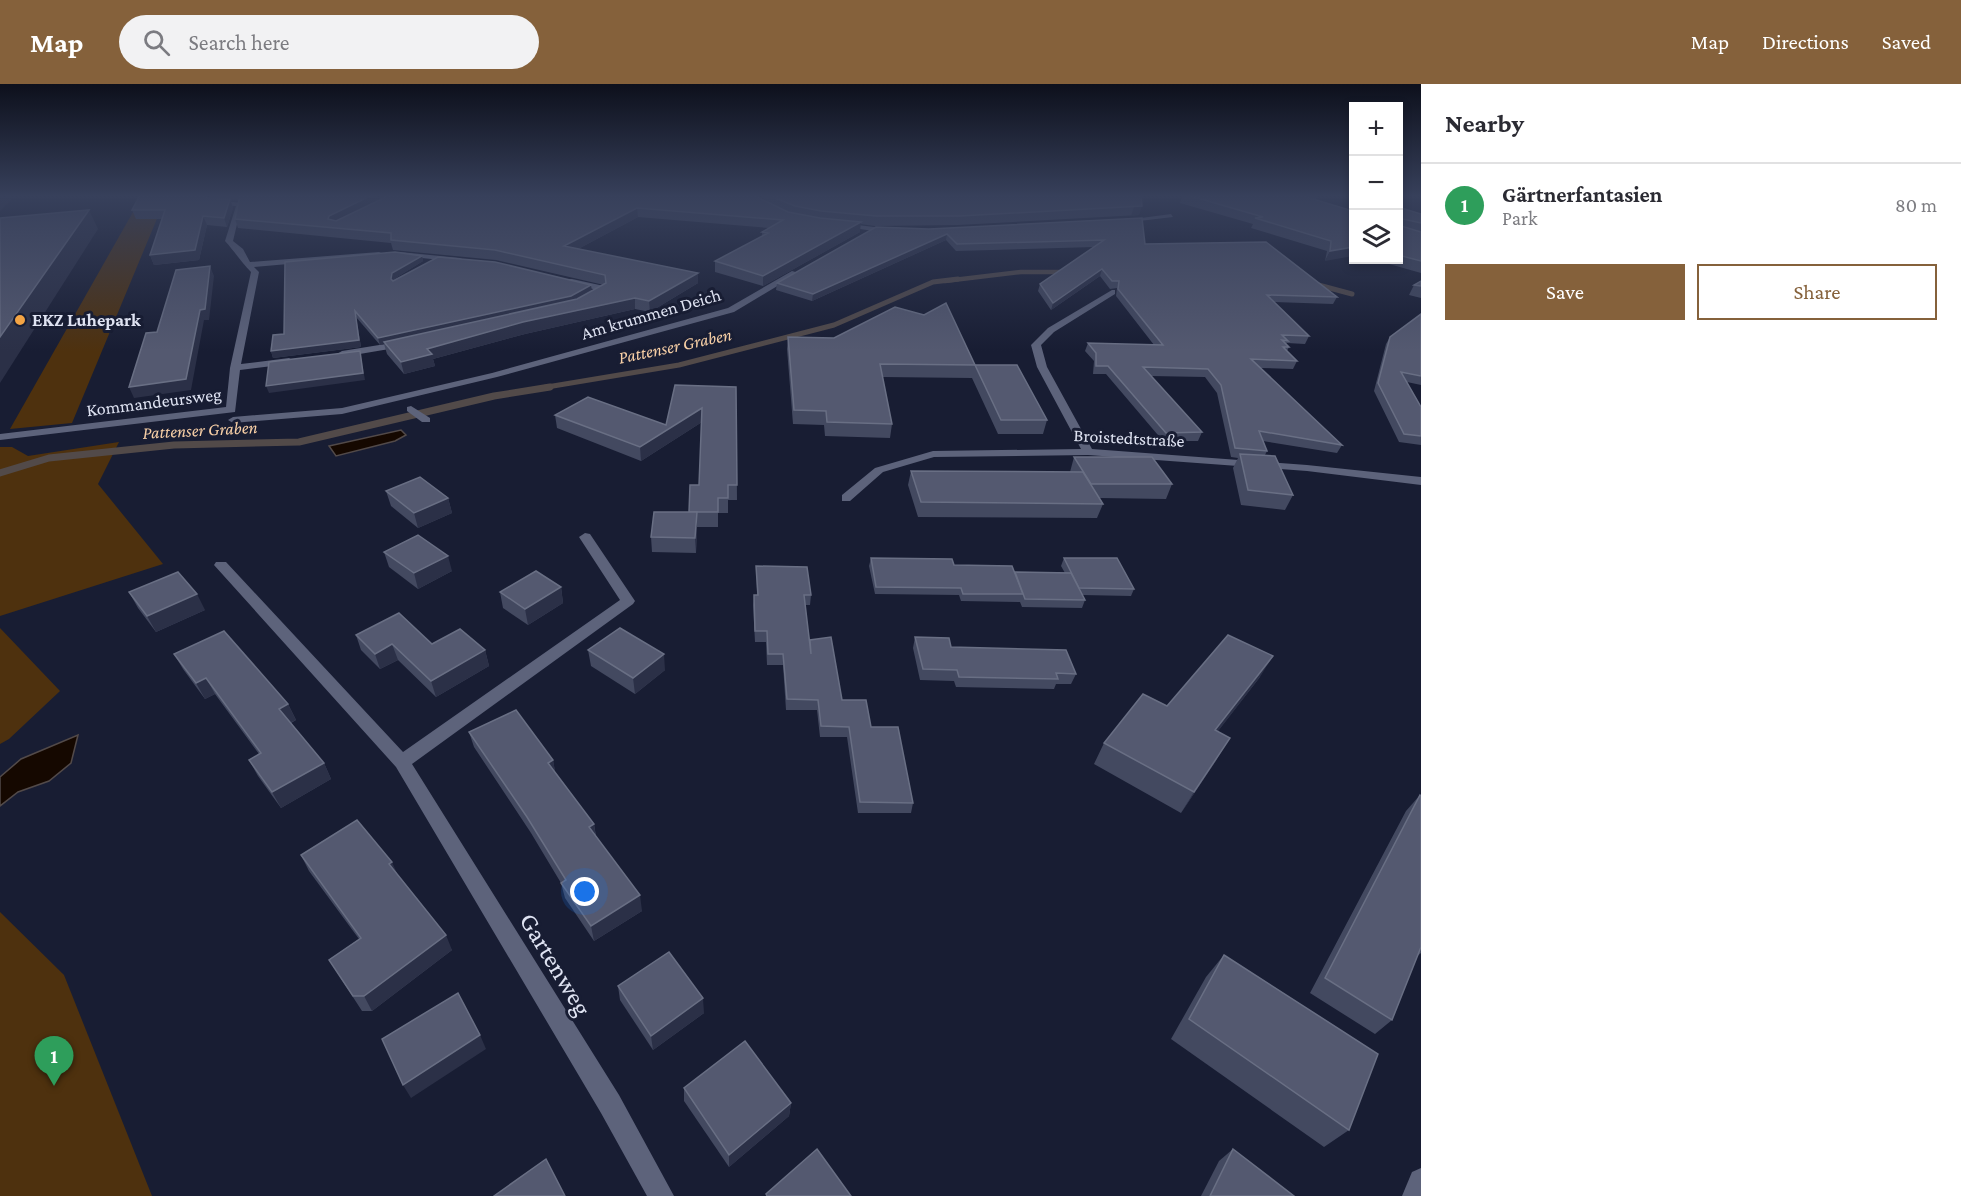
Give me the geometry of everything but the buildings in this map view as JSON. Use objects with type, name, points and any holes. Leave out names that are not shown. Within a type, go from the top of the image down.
[{"type":"street","points":[[235,247],[248,265],[392,254],[473,261]]},
{"type":"street","points":[[423,268],[440,257]]},
{"type":"street","name":"Kommandeursweg","points":[[0,438],[231,410],[235,368],[255,272],[248,265]]},
{"type":"street","name":"Am krummen Deich","points":[[233,420],[342,411],[494,375],[731,310],[804,268]]},
{"type":"street","points":[[566,280],[601,288],[603,292],[581,303]]},
{"type":"street","points":[[1088,452],[1042,367],[1036,345],[1051,330],[1112,292]]},
{"type":"street","points":[[335,355],[414,342]]},
{"type":"street","points":[[235,368],[302,359]]},
{"type":"street","points":[[411,409],[426,420]]},
{"type":"street","name":"Broistedtstraße","points":[[846,498],[879,470],[933,454],[1088,452],[1307,468],[1421,481]]},
{"type":"street","points":[[402,762],[628,601],[585,537]]},
{"type":"street","name":"Gartenweg","points":[[221,565],[402,762],[610,1104],[661,1196]]},
{"type":"street","points":[[1415,1196],[1421,1181]]},
{"type":"shaded area","points":[[113,247],[145,247],[72,423],[10,429]]},
{"type":"shaded area","points":[[401,430],[406,435],[395,441],[336,456],[329,446]]},
{"type":"shaded area","points":[[119,442],[98,484],[163,564],[0,616],[0,447],[12,447],[28,456]]},
{"type":"shaded area","points":[[0,628],[60,691],[9,739],[0,744]]},
{"type":"shaded area","points":[[78,735],[71,763],[49,781],[18,792],[0,806],[0,777],[21,759]]},
{"type":"shaded area","points":[[0,912],[64,975],[152,1196],[0,1196]]},
{"type":"waterway","name":"Pattenser Graben","points":[[945,281],[1021,272],[1067,272]]},
{"type":"waterway","name":"Pattenser Graben","points":[[541,388],[679,365],[834,325],[933,282],[958,279]]},
{"type":"waterway","name":"Pattenser Graben","points":[[1311,283],[1352,294]]},
{"type":"waterway","name":"Pattenser Graben","points":[[0,473],[49,458],[174,445],[299,442],[494,396],[550,387]]},
{"type":"place","name":"EKZ Luhepark","points":[[20,320]]},
{"type":"place","name":"Gärtnerfantasien","points":[[54,1086]]}]
